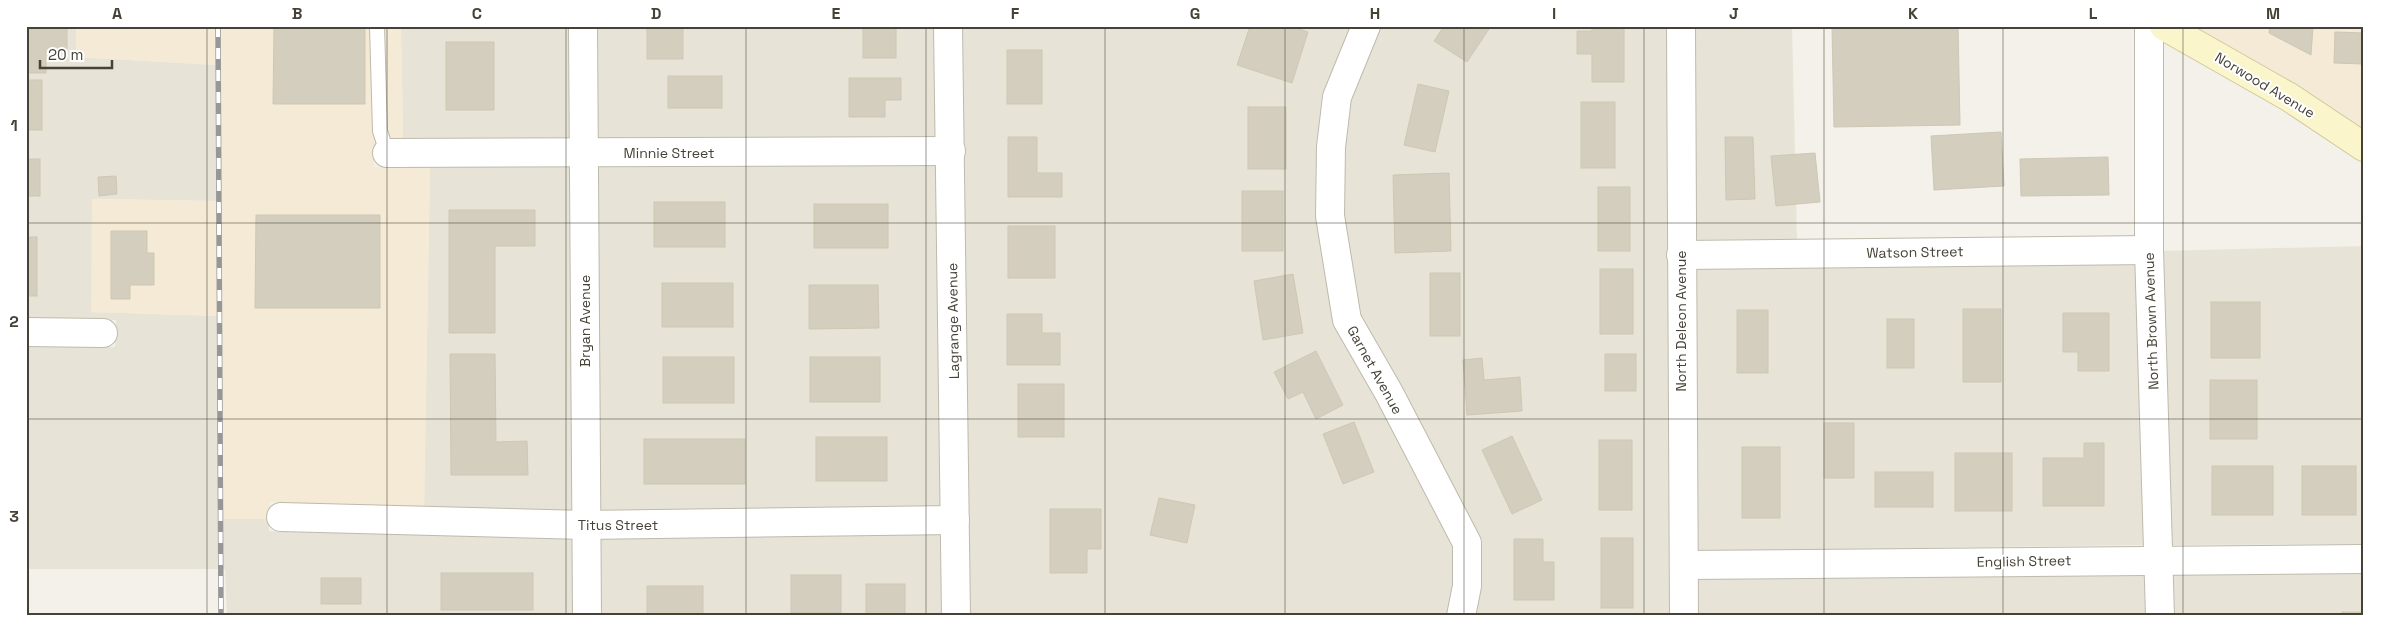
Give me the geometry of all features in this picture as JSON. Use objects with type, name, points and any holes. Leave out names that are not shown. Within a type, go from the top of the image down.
[{"type":"street","name":"Bryan Avenue","points":[[583,26],[586,616]]},
{"type":"street","name":"Lagrange Avenue","points":[[948,26],[956,616]]},
{"type":"street","name":"Garnet Avenue","points":[[1366,26],[1337,97],[1331,147],[1332,226],[1347,320],[1389,393],[1466,543],[1467,586],[1461,616]]},
{"type":"street","name":"North Deleon Avenue","points":[[1681,26],[1684,616]]},
{"type":"street","name":"North Brown Avenue","points":[[2149,26],[2149,250],[2160,616]]},
{"type":"street","name":"Norwood Avenue","points":[[2164,26],[2289,97],[2364,147]]},
{"type":"street","name":"Minnie Street","points":[[387,153],[951,151]]},
{"type":"street","name":"Watson Street","points":[[1681,254],[2149,250]]},
{"type":"street","points":[[26,332],[103,333]]},
{"type":"street","name":"Titus Street","points":[[281,517],[585,525],[955,520]]},
{"type":"street","name":"English Street","points":[[1684,566],[2364,558]]},
{"type":"lane","points":[[377,26],[380,131],[387,153]]},
{"type":"shaded area","points":[[26,26],[76,26],[77,57],[216,65],[218,201],[92,199],[92,312],[220,316],[224,519],[269,519],[269,531],[573,539],[574,616],[227,616],[225,569],[26,569],[26,346],[115,347],[116,320],[26,318]]},
{"type":"shaded area","points":[[76,26],[401,26],[403,139],[375,139],[374,167],[430,167],[424,507],[270,502],[269,519],[224,519],[220,316],[91,312],[92,199],[218,201],[216,65],[76,57]]},
{"type":"shaded area","points":[[401,26],[570,26],[572,139],[403,139]]},
{"type":"shaded area","points":[[595,26],[935,26],[938,137],[597,139]]},
{"type":"shaded area","points":[[960,26],[1352,26],[1319,147],[1379,401],[1454,547],[1455,585],[1448,616],[969,616]]},
{"type":"shaded area","points":[[1380,26],[1668,26],[1672,616],[1474,616],[1479,589],[1359,315],[1343,215],[1343,148],[1349,101]]},
{"type":"shaded area","points":[[1693,26],[1792,26],[1797,239],[1693,240]]},
{"type":"shaded area","points":[[2192,26],[2364,26],[2364,130],[2296,85]]},
{"type":"shaded area","points":[[939,165],[942,506],[597,511],[597,167]]},
{"type":"shaded area","points":[[430,167],[572,167],[572,511],[424,507]]},
{"type":"shaded area","points":[[2364,246],[2364,544],[2171,545],[2161,251]]},
{"type":"shaded area","points":[[2137,264],[2146,545],[1696,551],[1693,268]]},
{"type":"shaded area","points":[[943,534],[944,616],[599,616],[597,539]]},
{"type":"shaded area","points":[[2147,573],[2148,616],[1697,616],[1696,579]]},
{"type":"shaded area","points":[[2172,573],[2364,573],[2364,616],[2172,616]]},
{"type":"building","points":[[274,26],[365,26],[365,104],[273,104]]},
{"type":"building","points":[[647,26],[683,26],[683,59],[647,59]]},
{"type":"building","points":[[863,26],[896,26],[896,58],[863,58]]},
{"type":"building","points":[[1250,26],[1291,26],[1308,32],[1292,83],[1237,65]]},
{"type":"building","points":[[1444,26],[1491,26],[1467,62],[1434,41]]},
{"type":"building","points":[[1592,26],[1624,26],[1624,82],[1592,82],[1592,54],[1577,54],[1577,31],[1592,31]]},
{"type":"building","points":[[1832,26],[1958,26],[1960,125],[1834,127]]},
{"type":"building","points":[[2270,26],[2313,26],[2311,55],[2269,33]]},
{"type":"building","points":[[27,27],[67,27],[67,49],[46,49],[46,73],[26,73]]},
{"type":"building","points":[[2335,32],[2364,33],[2364,64],[2334,63]]},
{"type":"building","points":[[446,42],[494,42],[494,110],[446,110]]},
{"type":"building","points":[[1007,50],[1042,50],[1042,104],[1007,104]]},
{"type":"building","points":[[668,76],[722,76],[722,108],[668,108]]},
{"type":"building","points":[[849,78],[901,78],[901,100],[885,100],[885,117],[849,117]]},
{"type":"building","points":[[26,80],[42,80],[42,130],[26,130]]},
{"type":"building","points":[[1418,84],[1449,91],[1435,152],[1404,145]]},
{"type":"building","points":[[1581,102],[1615,102],[1615,168],[1581,168]]},
{"type":"building","points":[[1248,107],[1286,107],[1286,169],[1248,169]]},
{"type":"building","points":[[2001,132],[2004,186],[1934,190],[1931,136]]},
{"type":"building","points":[[1008,137],[1037,137],[1037,173],[1062,173],[1062,197],[1008,197]]},
{"type":"building","points":[[1725,137],[1753,137],[1755,199],[1726,200]]},
{"type":"building","points":[[1815,153],[1820,202],[1776,206],[1771,156]]},
{"type":"building","points":[[2108,157],[2109,195],[2021,196],[2020,159]]},
{"type":"building","points":[[26,159],[40,159],[40,196],[26,196]]},
{"type":"building","points":[[1449,173],[1451,251],[1395,253],[1393,175]]},
{"type":"building","points":[[116,176],[117,194],[99,196],[98,177]]},
{"type":"building","points":[[1598,187],[1630,187],[1630,251],[1598,251]]},
{"type":"building","points":[[1242,191],[1283,191],[1283,251],[1242,251]]},
{"type":"building","points":[[654,202],[725,202],[725,247],[654,247]]},
{"type":"building","points":[[814,204],[888,204],[888,248],[814,248]]},
{"type":"building","points":[[449,210],[535,210],[535,246],[495,246],[495,333],[449,333]]},
{"type":"building","points":[[256,215],[380,215],[380,308],[255,308]]},
{"type":"building","points":[[1008,226],[1055,226],[1055,278],[1008,278]]},
{"type":"building","points":[[111,231],[147,231],[147,253],[154,253],[154,285],[130,285],[130,299],[111,299]]},
{"type":"building","points":[[26,237],[37,237],[37,296],[26,296]]},
{"type":"building","points":[[1600,269],[1633,269],[1633,334],[1600,334]]},
{"type":"building","points":[[1430,273],[1460,273],[1460,336],[1430,336]]},
{"type":"building","points":[[1293,274],[1303,333],[1263,340],[1254,281]]},
{"type":"building","points":[[662,283],[733,283],[733,327],[662,327]]},
{"type":"building","points":[[809,285],[878,285],[879,328],[809,329]]},
{"type":"building","points":[[2211,302],[2260,302],[2260,358],[2211,358]]},
{"type":"building","points":[[1963,309],[2001,309],[2001,382],[1963,382]]},
{"type":"building","points":[[1737,310],[1768,310],[1768,373],[1737,373]]},
{"type":"building","points":[[2063,313],[2109,313],[2109,371],[2078,371],[2078,352],[2063,352]]},
{"type":"building","points":[[1007,314],[1042,314],[1042,333],[1060,333],[1060,365],[1007,365]]},
{"type":"building","points":[[1887,319],[1914,319],[1914,368],[1887,368]]},
{"type":"building","points":[[1316,351],[1343,405],[1316,419],[1303,392],[1288,399],[1274,372]]},
{"type":"building","points":[[450,354],[495,354],[496,442],[527,441],[528,475],[451,475]]},
{"type":"building","points":[[1605,354],[1636,354],[1636,391],[1605,391]]},
{"type":"building","points":[[663,357],[734,357],[734,403],[663,403]]},
{"type":"building","points":[[810,357],[880,357],[880,402],[810,402]]},
{"type":"building","points":[[1482,358],[1484,380],[1520,377],[1522,411],[1467,415],[1463,360]]},
{"type":"building","points":[[2210,380],[2257,380],[2257,439],[2210,439]]},
{"type":"building","points":[[1018,384],[1064,384],[1064,437],[1018,437]]},
{"type":"building","points":[[1354,422],[1374,472],[1343,484],[1323,434]]},
{"type":"building","points":[[1824,423],[1854,423],[1854,478],[1824,478]]},
{"type":"building","points":[[1512,436],[1542,500],[1512,514],[1482,450]]},
{"type":"building","points":[[816,437],[887,437],[887,481],[816,481]]},
{"type":"building","points":[[644,439],[745,439],[745,484],[644,484]]},
{"type":"building","points":[[1599,440],[1632,440],[1632,510],[1599,510]]},
{"type":"building","points":[[2084,443],[2104,443],[2104,506],[2043,506],[2043,458],[2084,458]]},
{"type":"building","points":[[1742,447],[1780,447],[1780,518],[1742,518]]},
{"type":"building","points":[[1955,453],[2012,453],[2012,511],[1955,511]]},
{"type":"building","points":[[2212,466],[2273,466],[2273,515],[2212,515]]},
{"type":"building","points":[[2302,466],[2356,466],[2356,515],[2302,515]]},
{"type":"building","points":[[1875,472],[1933,472],[1933,507],[1875,507]]},
{"type":"building","points":[[1159,498],[1195,505],[1187,543],[1150,535]]},
{"type":"building","points":[[1050,509],[1101,509],[1101,549],[1087,549],[1087,573],[1050,573]]},
{"type":"building","points":[[1601,538],[1633,538],[1633,608],[1601,608]]},
{"type":"building","points":[[1514,539],[1543,539],[1543,562],[1554,562],[1554,600],[1514,600]]},
{"type":"building","points":[[441,573],[533,573],[533,610],[441,610]]},
{"type":"building","points":[[791,575],[841,575],[841,613],[791,613]]},
{"type":"building","points":[[321,578],[361,578],[361,604],[321,604]]},
{"type":"building","points":[[866,584],[905,584],[905,616],[866,616]]},
{"type":"building","points":[[647,586],[703,586],[703,616],[647,616]]},
{"type":"building","points":[[2342,612],[2364,612],[2364,616],[2342,616]]},
{"type":"railway","points":[[218,26],[221,616]]}]
